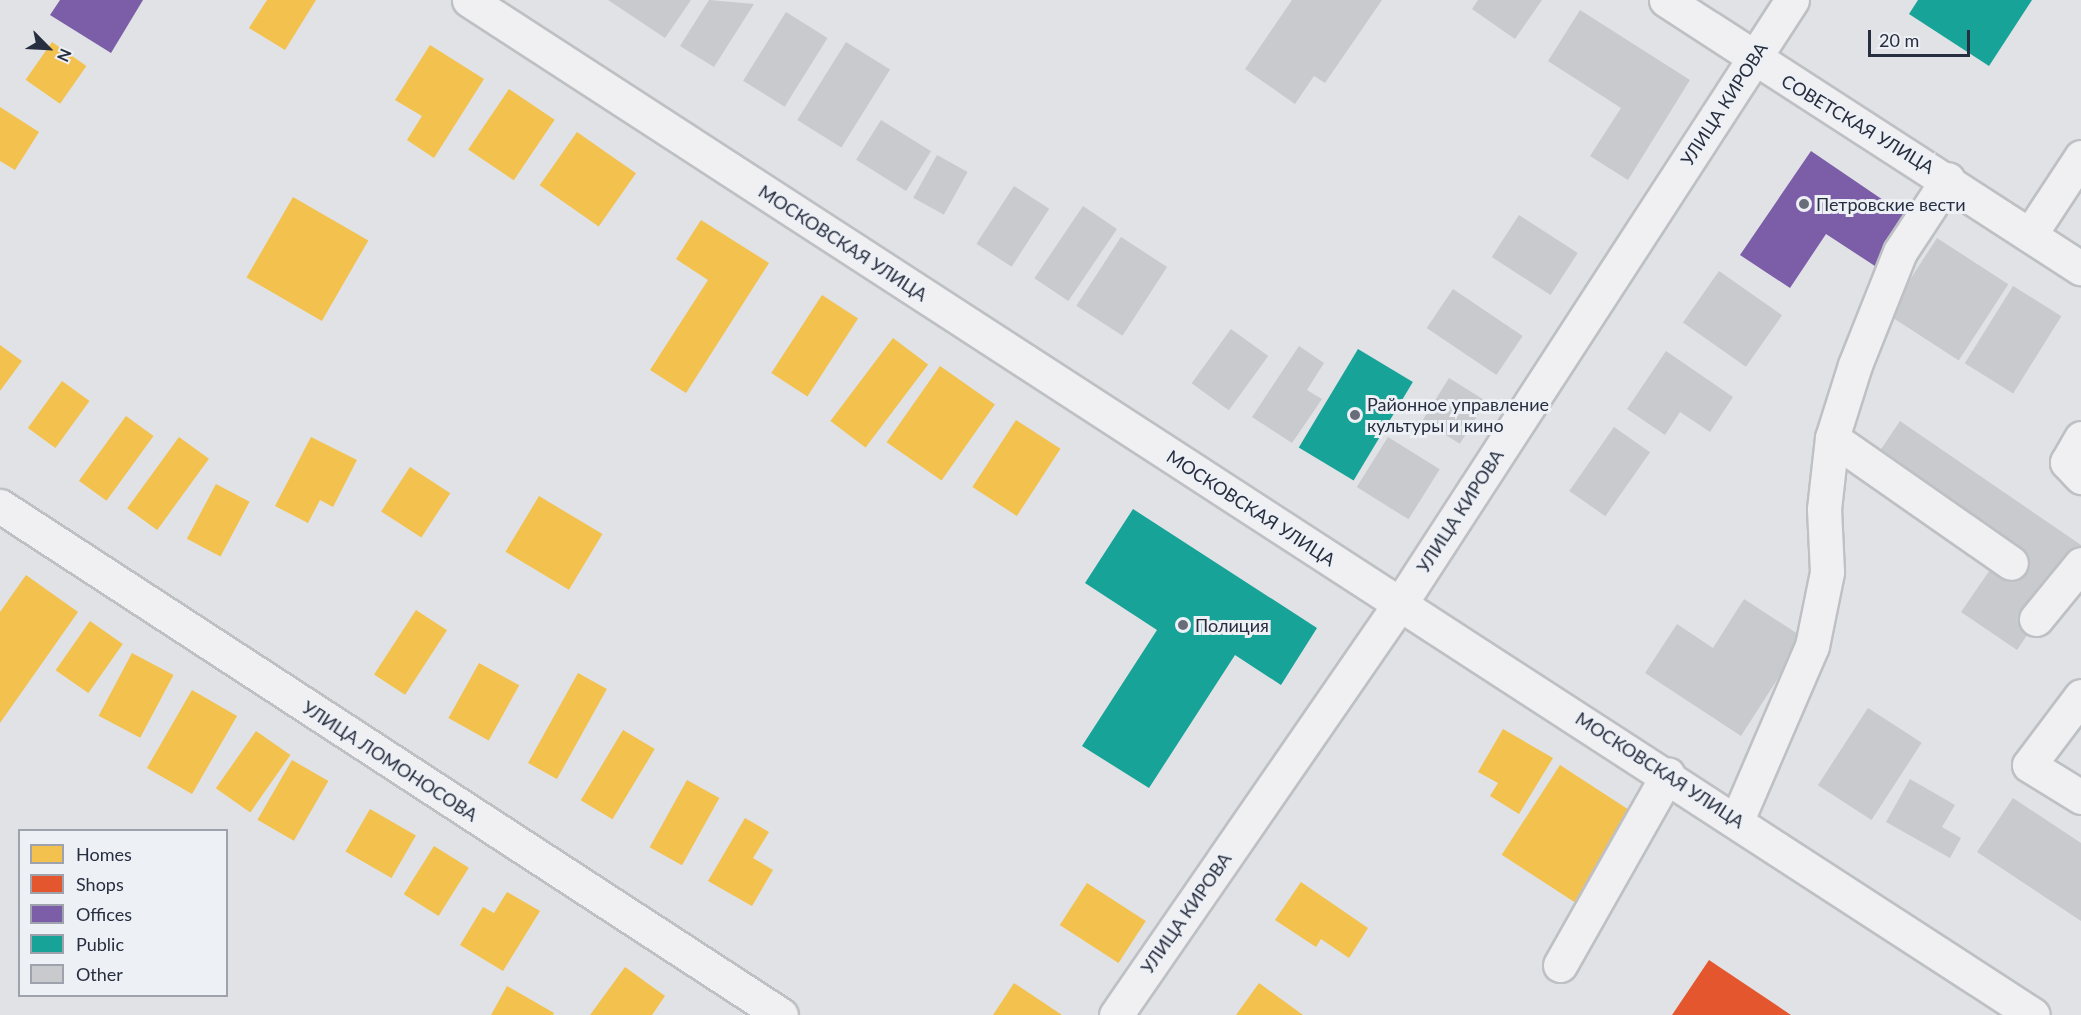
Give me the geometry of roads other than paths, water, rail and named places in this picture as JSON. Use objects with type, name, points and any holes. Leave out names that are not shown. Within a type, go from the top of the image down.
[{"type":"street","name":"МОСКОВСКАЯ УЛИЦА","points":[[469,0],[1400,604],[1737,819],[2020,1012]]},
{"type":"street","name":"СОВЕТСКАЯ УЛИЦА","points":[[1666,0],[1752,60],[1948,179],[2081,268]]},
{"type":"street","name":"УЛИЦА КИРОВА","points":[[1116,1015],[1400,604],[1792,0]]},
{"type":"street","points":[[2031,233],[2081,157]]},
{"type":"street","points":[[1737,819],[1812,646],[1827,572],[1824,509],[1832,438],[1900,252],[1948,179]]},
{"type":"street","points":[[1832,438],[2011,564]]},
{"type":"street","points":[[2081,438],[2067,462],[2081,477]]},
{"type":"street","name":"УЛИЦА ЛОМОНОСОВА","points":[[0,506],[781,1015]]},
{"type":"street","points":[[2036,619],[2081,564]]},
{"type":"street","points":[[2081,696],[2029,765],[2081,798]]},
{"type":"street","points":[[1560,965],[1668,774]]},
{"type":"place","name":"Петровские вести","points":[[1804,204]]},
{"type":"place","name":"Районное управление культуры и кино","points":[[1355,415]]},
{"type":"place","name":"Полиция","points":[[1183,625]]}]
